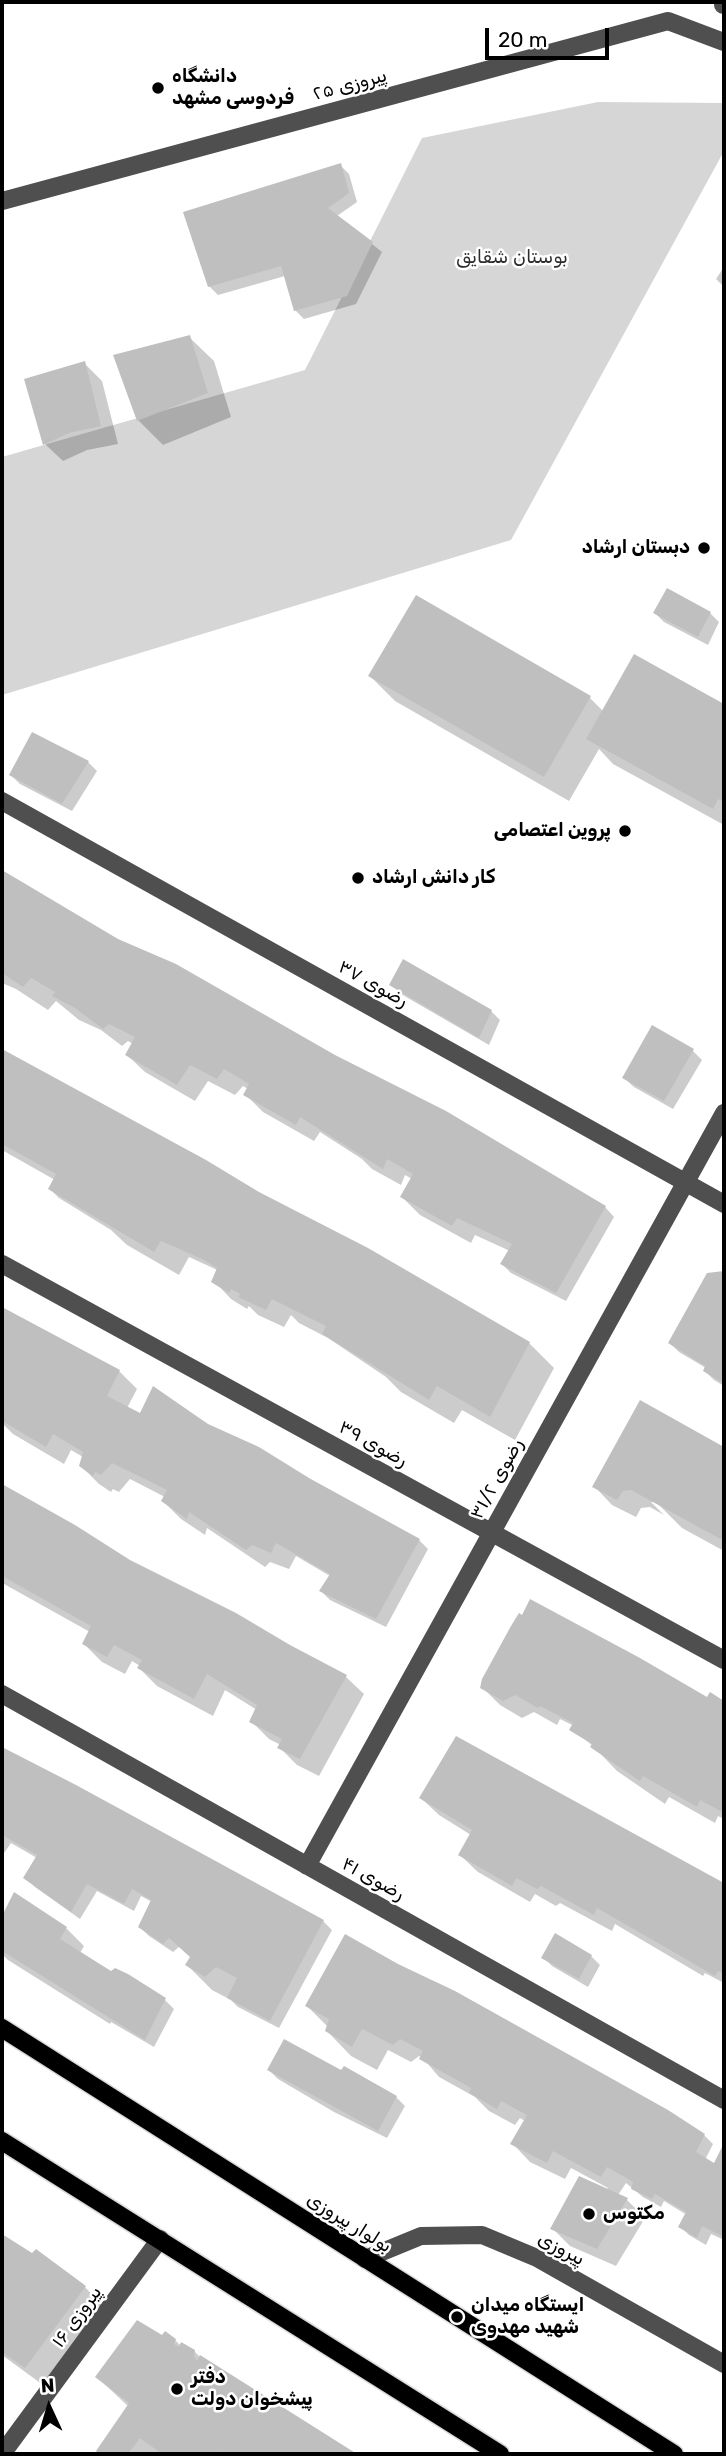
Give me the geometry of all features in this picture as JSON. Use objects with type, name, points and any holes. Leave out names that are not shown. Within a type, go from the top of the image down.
[{"type":"main road","name":"بولوار پیروزی","points":[[2,2028],[674,2454]]},
{"type":"main road","points":[[2,2141],[500,2454]]},
{"type":"street","name":"پیروزی ۲۵","points":[[2,201],[668,21],[724,42]]},
{"type":"street","name":"رضوی ۳۷","points":[[2,801],[724,1204]]},
{"type":"street","name":"رضوی ۳۱/۲","points":[[307,1866],[724,1113]]},
{"type":"street","name":"رضوی ۳۹","points":[[2,1264],[724,1660]]},
{"type":"street","name":"رضوی ۴۱","points":[[2,1694],[724,2100]]},
{"type":"street","name":"پیروزی","points":[[365,2259],[421,2236],[482,2235],[537,2258],[724,2364]]},
{"type":"street","name":"پیروزی ۱۶","points":[[2,2454],[160,2239]]},
{"type":"green space","name":"بوستان شقایق","points":[[598,102],[724,103],[724,151],[511,540],[2,695],[2,457],[305,370],[422,138]]},
{"type":"building","points":[[341,163],[349,193],[328,208],[373,242],[347,296],[294,311],[281,266],[208,287],[183,212]]},
{"type":"building","points":[[190,335],[208,393],[137,421],[113,355]]},
{"type":"building","points":[[85,361],[101,426],[69,433],[43,445],[24,379]]},
{"type":"building","points":[[667,588],[711,612],[698,637],[653,613]]},
{"type":"building","points":[[416,595],[591,696],[544,777],[368,676]]},
{"type":"building","points":[[634,654],[724,704],[724,802],[718,799],[713,809],[586,739]]},
{"type":"building","points":[[32,732],[89,761],[62,804],[9,775]]},
{"type":"building","points":[[2,870],[118,939],[176,964],[335,1055],[446,1111],[606,1206],[556,1293],[500,1264],[512,1244],[457,1218],[452,1226],[400,1197],[413,1174],[387,1159],[383,1169],[300,1117],[296,1125],[243,1095],[249,1084],[224,1069],[217,1079],[190,1065],[177,1085],[125,1055],[135,1037],[109,1024],[103,1029],[75,1008],[52,996],[55,992],[31,978],[23,987],[2,973]]},
{"type":"building","points":[[403,959],[492,1010],[479,1038],[389,985]]},
{"type":"building","points":[[652,1025],[694,1049],[664,1101],[622,1078]]},
{"type":"building","points":[[2,1049],[206,1160],[259,1192],[368,1248],[530,1342],[490,1417],[437,1386],[429,1400],[322,1334],[326,1326],[272,1299],[266,1310],[238,1297],[240,1294],[231,1289],[229,1293],[211,1282],[217,1268],[202,1259],[161,1241],[154,1252],[48,1189],[56,1174],[2,1144]]},
{"type":"building","points":[[724,1271],[724,1376],[721,1382],[703,1371],[705,1366],[668,1343],[707,1273]]},
{"type":"building","points":[[2,1307],[120,1370],[107,1396],[140,1413],[153,1386],[208,1424],[259,1447],[309,1478],[420,1539],[376,1619],[319,1591],[330,1574],[276,1543],[271,1553],[252,1545],[246,1550],[189,1512],[187,1519],[161,1501],[167,1490],[112,1463],[101,1475],[95,1472],[93,1476],[79,1466],[83,1452],[53,1434],[46,1447],[2,1421]]},
{"type":"building","points":[[640,1400],[724,1447],[724,1541],[631,1490],[623,1491],[617,1500],[592,1487]]},
{"type":"building","points":[[2,1484],[130,1560],[236,1613],[347,1675],[300,1759],[277,1748],[282,1739],[249,1722],[257,1705],[207,1674],[194,1699],[137,1668],[142,1660],[114,1645],[107,1657],[82,1644],[91,1626],[2,1576]]},
{"type":"building","points":[[530,1599],[707,1697],[710,1692],[724,1701],[724,1813],[700,1800],[697,1807],[643,1776],[640,1781],[569,1730],[573,1723],[540,1706],[538,1708],[515,1695],[503,1701],[480,1688],[482,1679],[511,1626],[519,1613],[522,1615]]},
{"type":"building","points":[[456,1736],[724,1883],[724,1974],[718,1971],[715,1976],[597,1908],[594,1915],[541,1886],[537,1889],[516,1878],[512,1886],[458,1855],[472,1830],[419,1798]]},
{"type":"building","points":[[2,1747],[324,1920],[270,2021],[227,1998],[237,1978],[216,1967],[205,1977],[185,1965],[190,1957],[169,1938],[163,1944],[138,1927],[151,1900],[132,1889],[124,1904],[87,1884],[71,1912],[23,1878],[37,1855],[2,1835]]},
{"type":"building","points":[[14,1892],[67,1927],[60,1939],[111,1971],[115,1968],[128,1974],[166,1998],[145,2040],[2,1951],[2,1916]]},
{"type":"building","points":[[555,1933],[592,1955],[579,1979],[541,1958]]},
{"type":"building","points":[[345,1934],[398,1964],[455,1991],[668,2110],[705,2134],[696,2152],[714,2163],[724,2143],[724,2237],[702,2226],[697,2238],[678,2227],[686,2212],[655,2194],[652,2199],[631,2189],[633,2182],[607,2167],[601,2177],[553,2151],[547,2163],[510,2144],[527,2115],[501,2101],[497,2109],[469,2093],[471,2088],[419,2059],[423,2051],[400,2039],[393,2045],[362,2029],[352,2047],[325,2031],[329,2019],[305,2006]]},
{"type":"building","points":[[284,2039],[341,2070],[344,2066],[397,2096],[378,2131],[267,2070]]},
{"type":"building","name":"مکتوس","points":[[579,2176],[628,2198],[597,2249],[550,2229]]},
{"type":"building","points":[[2,2234],[32,2253],[36,2249],[86,2286],[25,2368],[2,2352]]},
{"type":"building","points":[[137,2320],[162,2335],[165,2331],[176,2339],[174,2344],[179,2347],[181,2342],[195,2350],[194,2357],[197,2361],[200,2355],[357,2454],[220,2454],[216,2451],[214,2454],[162,2454],[140,2438],[128,2454],[99,2454],[96,2451],[129,2403],[95,2377]]},
{"type":"place","name":"دانشگاه فردوسی مشهد","points":[[158,88]]},
{"type":"place","name":"دبستان ارشاد","points":[[704,548]]},
{"type":"place","name":"پروین اعتصامی","points":[[625,831]]},
{"type":"place","name":"کار دانش ارشاد","points":[[358,878]]},
{"type":"place","name":"مکتوس","points":[[589,2214]]},
{"type":"place","name":"ایستگاه میدان شهید مهدوی","points":[[457,2317]]},
{"type":"place","name":"دفتر پیشخوان دولت","points":[[177,2389]]}]
